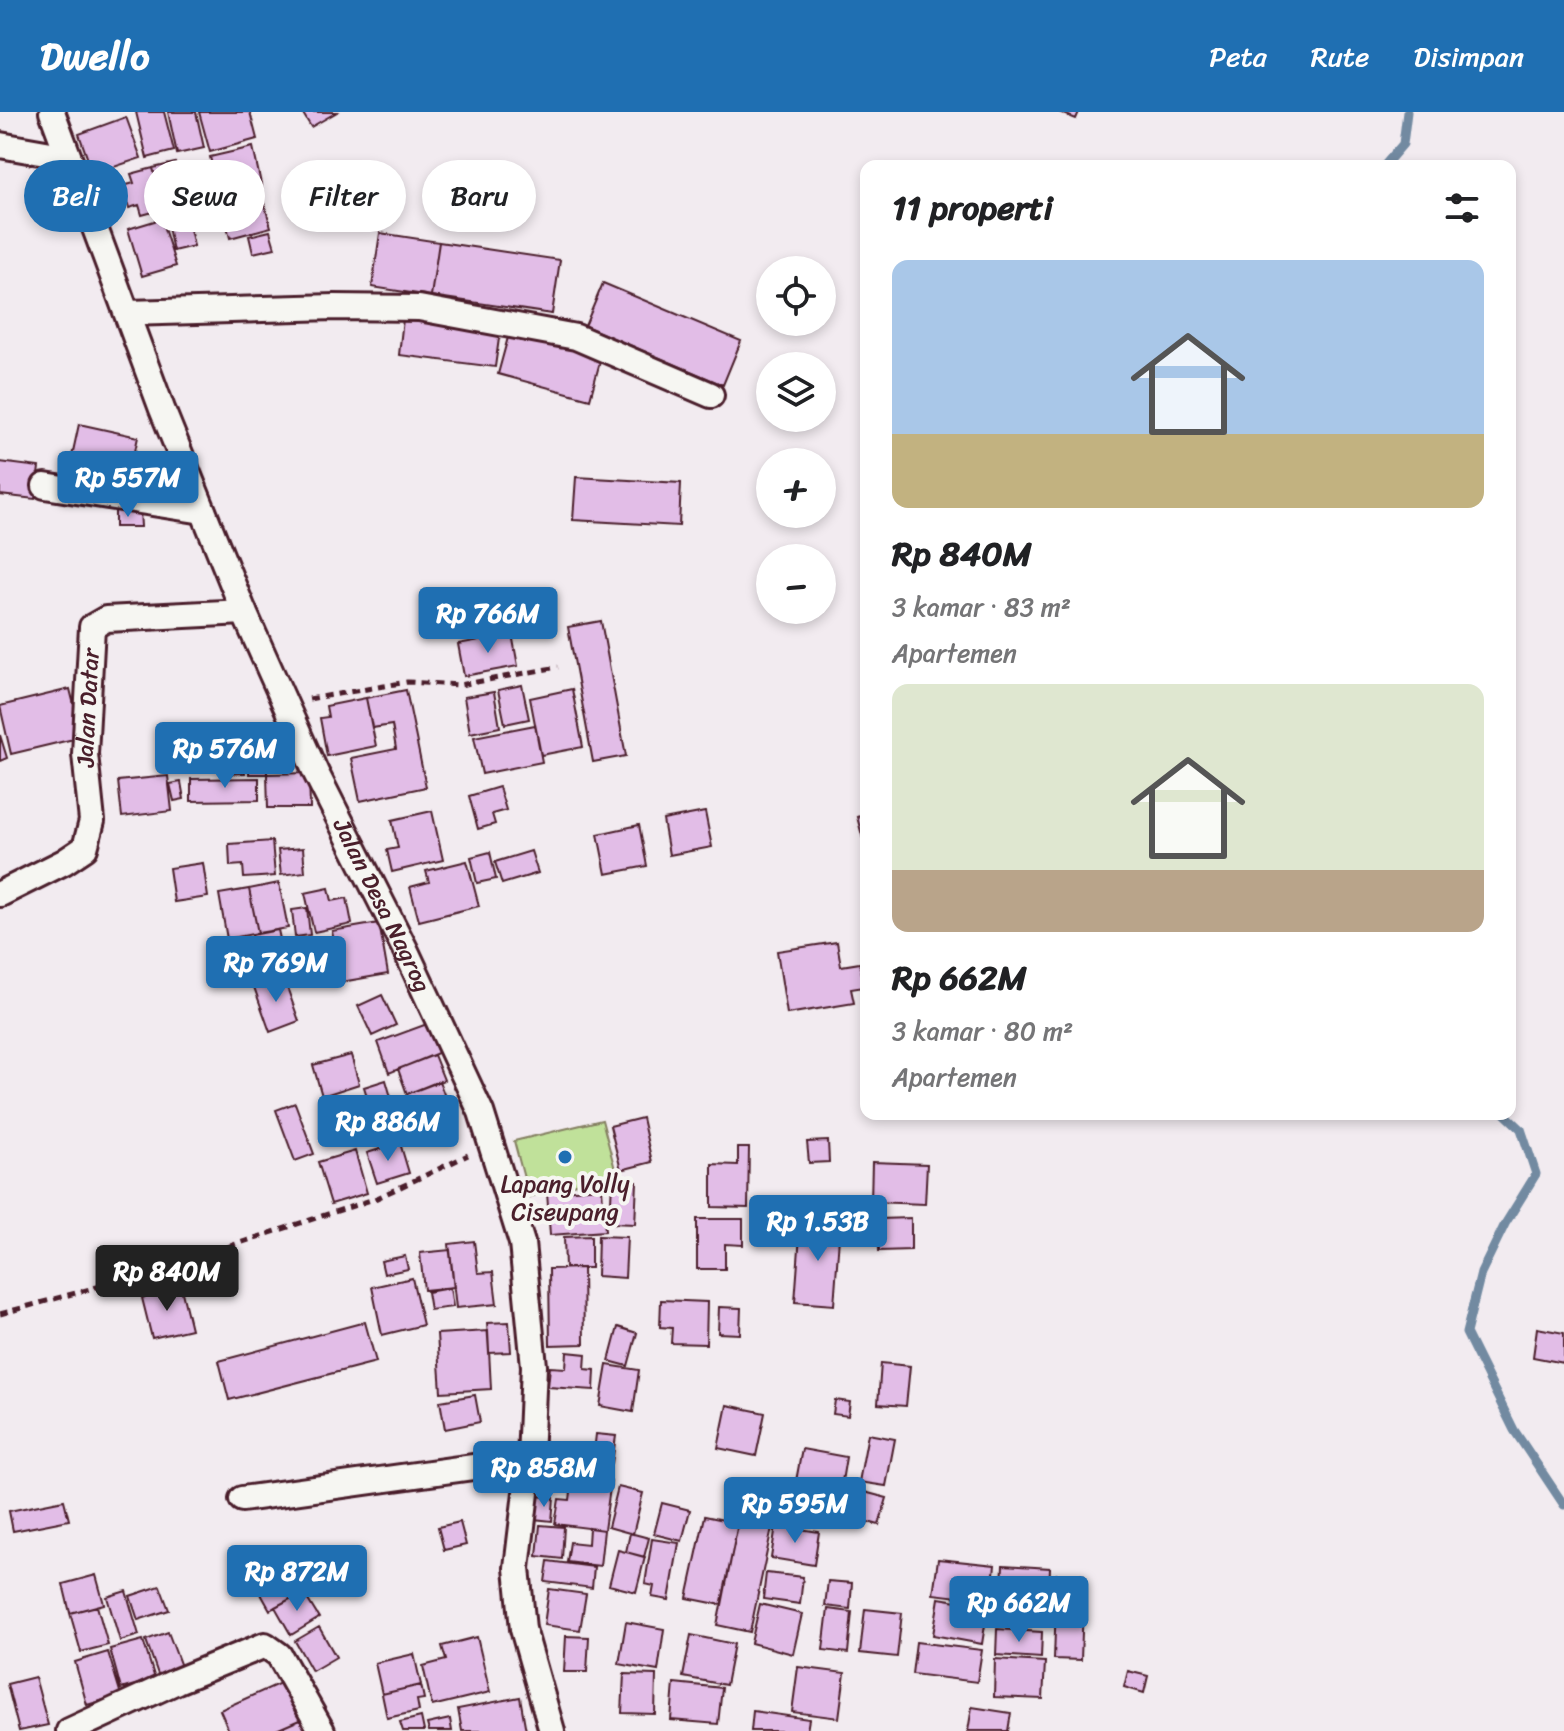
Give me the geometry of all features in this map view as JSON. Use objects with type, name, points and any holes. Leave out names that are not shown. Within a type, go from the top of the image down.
[{"type":"street","name":"Jalan Desa Nagrog","points":[[52,112],[162,409],[244,612],[316,773],[406,951],[481,1112],[522,1243],[534,1366],[530,1459],[517,1568],[523,1629],[552,1731]]},
{"type":"street","points":[[0,145],[68,157]]},
{"type":"street","points":[[128,313],[335,307],[419,308],[576,337],[711,395]]},
{"type":"street","points":[[45,486],[203,511]]},
{"type":"street","name":"Jalan Datar","points":[[0,894],[85,848],[92,821],[85,754],[92,627],[106,619],[244,612]]},
{"type":"street","points":[[242,1499],[530,1459]]},
{"type":"street","points":[[69,1731],[265,1645],[279,1655],[322,1731]]},
{"type":"path","points":[[285,703],[407,682],[460,685],[558,667]]},
{"type":"path","points":[[0,1314],[151,1272],[377,1198],[491,1144]]},
{"type":"green space","name":"Lapang Volly Ciseupang","points":[[602,1120],[616,1173],[529,1197],[514,1141]]},
{"type":"building","points":[[136,112],[164,112],[174,151],[147,158]]},
{"type":"building","points":[[168,112],[196,112],[204,148],[177,154]]},
{"type":"building","points":[[199,112],[250,112],[257,139],[210,152]]},
{"type":"building","points":[[302,112],[337,112],[311,127]]},
{"type":"building","points":[[1059,112],[1079,112],[1076,119]]},
{"type":"building","points":[[126,117],[141,158],[128,162],[88,160],[79,134]]},
{"type":"building","points":[[253,147],[256,160],[211,160],[210,157]]},
{"type":"building","points":[[144,170],[144,214],[139,205],[129,208],[128,185],[134,183],[131,174]]},
{"type":"building","points":[[265,206],[271,227],[265,229]]},
{"type":"building","points":[[144,224],[144,232],[165,232],[176,266],[142,276],[128,229]]},
{"type":"building","points":[[270,231],[275,248],[253,253],[249,236]]},
{"type":"building","points":[[169,232],[191,232],[194,246],[173,251]]},
{"type":"building","points":[[228,232],[252,232],[230,238]]},
{"type":"building","points":[[380,233],[439,242],[431,296],[372,287]]},
{"type":"building","points":[[439,242],[560,260],[552,314],[431,296]]},
{"type":"building","points":[[603,283],[741,341],[723,385],[585,326]]},
{"type":"building","points":[[403,319],[500,331],[495,367],[399,355]]},
{"type":"building","points":[[510,330],[602,354],[590,399],[498,374]]},
{"type":"building","points":[[79,424],[138,437],[128,483],[69,470]]},
{"type":"building","points":[[0,462],[39,467],[35,499],[0,495]]},
{"type":"building","points":[[576,477],[681,483],[679,526],[573,520]]},
{"type":"building","points":[[140,510],[141,527],[115,527],[115,511]]},
{"type":"building","points":[[601,621],[626,756],[593,762],[568,627]]},
{"type":"building","points":[[512,634],[518,666],[464,676],[458,644]]},
{"type":"building","points":[[522,685],[529,719],[505,724],[498,690]]},
{"type":"building","points":[[70,689],[82,737],[11,754],[0,706]]},
{"type":"building","points":[[572,689],[583,747],[541,755],[530,698]]},
{"type":"building","points":[[406,690],[426,787],[360,801],[351,758],[396,749],[392,725],[372,728],[366,698]]},
{"type":"building","points":[[494,692],[500,727],[470,733],[464,697]]},
{"type":"building","points":[[366,698],[376,746],[327,756],[320,718],[328,717],[326,706]]},
{"type":"building","points":[[535,725],[542,762],[482,774],[474,737]]},
{"type":"building","points":[[0,735],[7,758],[0,761]]},
{"type":"building","points":[[243,735],[245,773],[225,774],[223,736]]},
{"type":"building","points":[[266,739],[267,774],[249,774],[249,740]]},
{"type":"building","points":[[309,773],[310,808],[268,808],[267,774]]},
{"type":"building","points":[[168,776],[172,811],[122,817],[118,781]]},
{"type":"building","points":[[259,778],[259,800],[191,801],[191,779]]},
{"type":"building","points":[[181,782],[184,799],[174,801],[170,784]]},
{"type":"building","points":[[499,787],[506,810],[492,814],[495,824],[478,829],[469,796]]},
{"type":"building","points":[[432,811],[443,860],[392,872],[387,850],[398,848],[392,820]]},
{"type":"building","points":[[705,812],[712,847],[669,855],[663,820]]},
{"type":"building","points":[[639,825],[647,866],[606,874],[598,834]]},
{"type":"building","points":[[272,841],[275,876],[244,878],[243,865],[230,866],[229,844]]},
{"type":"building","points":[[303,848],[305,872],[281,875],[278,850]]},
{"type":"building","points":[[531,851],[538,873],[502,884],[495,862]]},
{"type":"building","points":[[490,852],[496,879],[477,883],[471,857]]},
{"type":"building","points":[[467,861],[479,906],[419,921],[410,887],[429,882],[426,871]]},
{"type":"building","points":[[203,863],[208,897],[174,902],[169,868]]},
{"type":"building","points":[[279,883],[288,928],[258,933],[249,889]]},
{"type":"building","points":[[329,888],[332,901],[347,898],[352,924],[314,932],[305,893]]},
{"type":"building","points":[[249,889],[258,933],[227,939],[219,894]]},
{"type":"building","points":[[307,908],[310,935],[295,937],[292,910]]},
{"type":"building","points":[[379,923],[388,974],[341,982],[332,931]]},
{"type":"building","points":[[278,930],[287,971],[271,975],[266,949],[255,951],[252,935]]},
{"type":"building","points":[[837,942],[841,966],[860,963],[860,988],[851,989],[854,1003],[787,1014],[777,951]]},
{"type":"building","points":[[283,976],[299,1021],[270,1032],[254,987]]},
{"type":"building","points":[[382,995],[396,1025],[372,1036],[358,1006]]},
{"type":"building","points":[[427,1024],[438,1053],[389,1073],[378,1042]]},
{"type":"building","points":[[351,1055],[359,1084],[322,1096],[313,1065]]},
{"type":"building","points":[[434,1055],[444,1080],[407,1094],[398,1069]]},
{"type":"building","points":[[386,1080],[395,1111],[374,1118],[364,1087]]},
{"type":"building","points":[[439,1081],[451,1113],[419,1125],[407,1094]]},
{"type":"building","points":[[295,1103],[314,1154],[295,1161],[276,1110]]},
{"type":"building","points":[[642,1118],[652,1162],[621,1170],[610,1126]]},
{"type":"building","points":[[828,1141],[829,1162],[809,1163],[807,1142]]},
{"type":"building","points":[[400,1143],[409,1173],[377,1183],[367,1153]]},
{"type":"building","points":[[738,1148],[749,1148],[748,1208],[712,1207],[712,1164],[738,1165]]},
{"type":"building","points":[[355,1151],[367,1193],[331,1204],[318,1162]]},
{"type":"building","points":[[872,1162],[927,1164],[925,1204],[871,1202]]},
{"type":"building","points":[[612,1181],[637,1182],[635,1224],[610,1223]]},
{"type":"building","points":[[602,1188],[605,1231],[550,1235],[547,1192]]},
{"type":"building","points":[[911,1218],[911,1250],[879,1251],[878,1219]]},
{"type":"building","points":[[697,1219],[743,1219],[743,1245],[725,1244],[725,1269],[697,1269]]},
{"type":"building","points":[[801,1221],[840,1224],[834,1305],[795,1302]]},
{"type":"building","points":[[591,1236],[591,1268],[565,1268],[564,1237]]},
{"type":"building","points":[[598,1236],[627,1237],[625,1278],[597,1276]]},
{"type":"building","points":[[474,1241],[478,1273],[493,1272],[497,1304],[456,1308],[449,1244]]},
{"type":"building","points":[[450,1250],[454,1287],[424,1290],[420,1253]]},
{"type":"building","points":[[405,1256],[408,1269],[384,1274],[381,1261]]},
{"type":"building","points":[[583,1268],[584,1344],[550,1345],[549,1269]]},
{"type":"building","points":[[412,1278],[423,1325],[382,1335],[372,1287]]},
{"type":"building","points":[[181,1288],[191,1329],[152,1338],[142,1298]]},
{"type":"building","points":[[450,1288],[453,1307],[430,1310],[427,1292]]},
{"type":"building","points":[[661,1300],[707,1302],[706,1344],[671,1343],[672,1328],[660,1327]]},
{"type":"building","points":[[719,1307],[741,1308],[740,1334],[718,1333]]},
{"type":"building","points":[[365,1322],[376,1362],[229,1400],[219,1361]]},
{"type":"building","points":[[509,1322],[511,1352],[489,1353],[487,1323]]},
{"type":"building","points":[[618,1327],[637,1333],[628,1366],[609,1361]]},
{"type":"building","points":[[1537,1328],[1564,1333],[1564,1363],[1533,1357]]},
{"type":"building","points":[[488,1331],[491,1389],[441,1392],[437,1334]]},
{"type":"building","points":[[567,1352],[586,1354],[585,1369],[595,1370],[594,1390],[548,1387],[550,1367],[566,1368]]},
{"type":"building","points":[[881,1363],[910,1366],[906,1406],[878,1404]]},
{"type":"building","points":[[607,1365],[639,1370],[633,1412],[600,1406]]},
{"type":"building","points":[[475,1395],[480,1422],[445,1429],[440,1401]]},
{"type":"building","points":[[835,1400],[850,1402],[848,1416],[833,1414]]},
{"type":"building","points":[[727,1405],[765,1413],[756,1456],[718,1448]]},
{"type":"building","points":[[596,1434],[616,1436],[612,1463],[593,1461]]},
{"type":"building","points":[[868,1434],[895,1439],[886,1486],[859,1482]]},
{"type":"building","points":[[802,1449],[846,1457],[838,1506],[809,1501],[812,1483],[796,1481]]},
{"type":"building","points":[[573,1476],[611,1481],[604,1530],[555,1524],[559,1499],[570,1500]]},
{"type":"building","points":[[618,1487],[643,1493],[633,1534],[608,1527]]},
{"type":"building","points":[[853,1489],[887,1498],[879,1525],[846,1516]]},
{"type":"building","points":[[537,1496],[554,1498],[552,1521],[534,1519]]},
{"type":"building","points":[[64,1500],[69,1520],[13,1531],[9,1511]]},
{"type":"building","points":[[662,1503],[690,1510],[682,1541],[654,1534]]},
{"type":"building","points":[[741,1511],[774,1518],[750,1632],[717,1625]]},
{"type":"building","points":[[705,1516],[738,1523],[722,1605],[687,1598]]},
{"type":"building","points":[[460,1522],[466,1545],[444,1550],[438,1527]]},
{"type":"building","points":[[540,1525],[564,1527],[562,1559],[537,1556]]},
{"type":"building","points":[[776,1525],[819,1532],[814,1565],[771,1558]]},
{"type":"building","points":[[589,1528],[604,1530],[600,1566],[567,1562],[570,1542],[588,1544]]},
{"type":"building","points":[[630,1533],[649,1538],[644,1557],[626,1552]]},
{"type":"building","points":[[652,1539],[679,1543],[669,1600],[652,1597],[654,1586],[645,1584]]},
{"type":"building","points":[[618,1550],[645,1557],[636,1592],[609,1585]]},
{"type":"building","points":[[938,1559],[995,1565],[991,1601],[933,1594]]},
{"type":"building","points":[[548,1561],[594,1567],[592,1588],[545,1582]]},
{"type":"building","points":[[1003,1565],[1050,1568],[1048,1611],[1001,1609]]},
{"type":"building","points":[[289,1566],[303,1592],[270,1610],[256,1585]]},
{"type":"building","points":[[766,1573],[803,1577],[800,1604],[763,1599]]},
{"type":"building","points":[[1057,1574],[1084,1575],[1081,1660],[1054,1659]]},
{"type":"building","points":[[96,1575],[104,1604],[70,1613],[63,1584]]},
{"type":"building","points":[[828,1581],[852,1583],[850,1609],[825,1606]]},
{"type":"building","points":[[160,1586],[169,1610],[138,1620],[130,1596]]},
{"type":"building","points":[[549,1589],[586,1594],[580,1630],[544,1625]]},
{"type":"building","points":[[126,1591],[139,1635],[120,1641],[107,1597]]},
{"type":"building","points":[[303,1592],[319,1618],[291,1635],[275,1607]]},
{"type":"building","points":[[939,1598],[988,1606],[982,1644],[933,1635]]},
{"type":"building","points":[[760,1604],[802,1614],[793,1654],[751,1643]]},
{"type":"building","points":[[97,1606],[108,1645],[81,1652],[70,1613]]},
{"type":"building","points":[[828,1609],[852,1612],[848,1653],[823,1650]]},
{"type":"building","points":[[865,1609],[902,1613],[897,1657],[860,1653]]},
{"type":"building","points":[[626,1622],[664,1629],[658,1671],[619,1664]]},
{"type":"building","points":[[319,1627],[336,1657],[312,1671],[295,1641]]},
{"type":"building","points":[[997,1629],[1042,1632],[1041,1658],[996,1655]]},
{"type":"building","points":[[168,1632],[183,1672],[160,1680],[146,1640]]},
{"type":"building","points":[[691,1635],[734,1644],[726,1685],[683,1677]]},
{"type":"building","points":[[566,1636],[589,1637],[587,1672],[564,1672]]},
{"type":"building","points":[[477,1637],[490,1692],[432,1706],[423,1666],[446,1660],[442,1646]]},
{"type":"building","points":[[143,1640],[155,1679],[121,1689],[110,1649]]},
{"type":"building","points":[[916,1642],[982,1650],[977,1682],[912,1674]]},
{"type":"building","points":[[108,1652],[121,1695],[87,1705],[75,1662]]},
{"type":"building","points":[[414,1654],[421,1685],[382,1694],[375,1663]]},
{"type":"building","points":[[995,1659],[1045,1662],[1043,1699],[994,1697]]},
{"type":"building","points":[[798,1667],[845,1673],[839,1718],[792,1712]]},
{"type":"building","points":[[1128,1671],[1148,1676],[1144,1693],[1124,1687]]},
{"type":"building","points":[[624,1674],[656,1675],[655,1714],[622,1713]]},
{"type":"building","points":[[35,1677],[48,1725],[19,1731],[7,1684]]},
{"type":"building","points":[[287,1680],[304,1718],[274,1731],[229,1731],[220,1710]]},
{"type":"building","points":[[674,1683],[722,1688],[718,1724],[671,1720]]},
{"type":"building","points":[[421,1685],[424,1699],[417,1700],[419,1711],[387,1718],[382,1694]]},
{"type":"building","points":[[520,1697],[526,1731],[462,1731],[458,1709]]},
{"type":"building","points":[[972,1707],[1011,1713],[1008,1731],[968,1731]]},
{"type":"building","points":[[753,1711],[809,1719],[807,1731],[751,1731]]},
{"type":"building","points":[[421,1717],[424,1731],[403,1731],[400,1722]]},
{"type":"building","points":[[304,1718],[309,1731],[274,1731]]},
{"type":"building","points":[[450,1719],[452,1731],[429,1731],[427,1724]]},
{"type":"waterway","points":[[1389,160],[1403,144],[1407,112]]},
{"type":"waterway","points":[[1511,1120],[1521,1129],[1536,1174],[1505,1224],[1481,1273],[1466,1333],[1514,1430],[1564,1505]]},
{"type":"place","name":"Lapang Volly Ciseupang","points":[[565,1157]]}]
